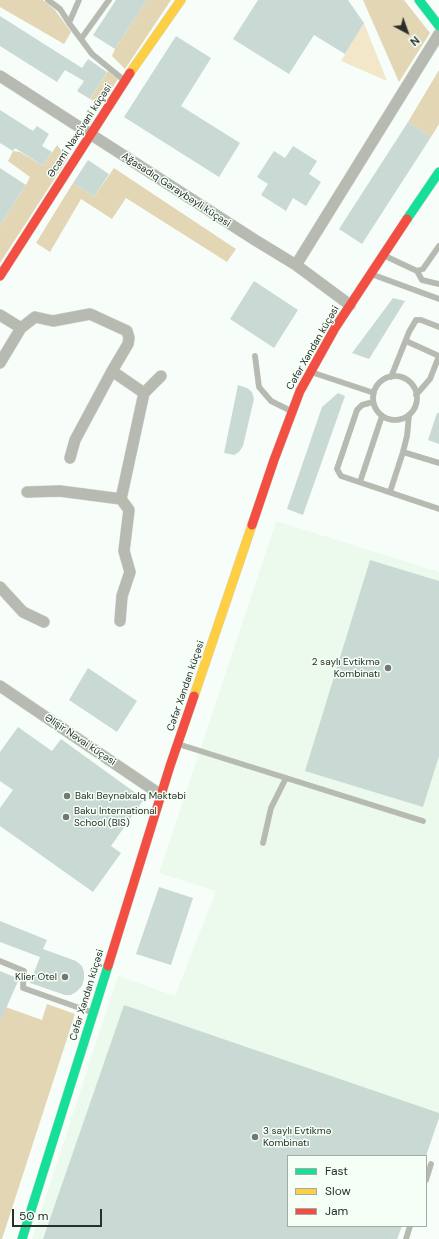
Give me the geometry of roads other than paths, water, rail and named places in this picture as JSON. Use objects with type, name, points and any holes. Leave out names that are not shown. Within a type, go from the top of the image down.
[{"type":"main road","name":"Əcəmi Naxçivani küçəsi","points":[[0,276],[125,81],[181,0]]},
{"type":"main road","points":[[419,0],[439,26]]},
{"type":"main road","name":"Cəfər Xəndan küçəsi","points":[[22,1239],[161,795],[291,412],[300,391],[335,328],[439,172]]},
{"type":"street","points":[[296,265],[439,34]]},
{"type":"street","name":"Ağasadıq Gəraybəyli küçəsi","points":[[0,76],[248,236],[296,265],[350,305]]},
{"type":"street","points":[[0,363],[21,328],[35,317],[53,321],[90,314],[127,331],[129,338],[128,344],[112,371],[76,440],[70,458]]},
{"type":"street","points":[[0,316],[21,328]]},
{"type":"street","points":[[112,371],[144,393]]},
{"type":"street","points":[[120,499],[144,393],[160,376]]},
{"type":"street","points":[[27,492],[60,491],[120,499],[129,510],[124,551],[130,572],[122,596],[120,621]]},
{"type":"street","points":[[0,587],[23,612],[44,622]]},
{"type":"street","name":"Əlişir Nəvai küçəsi","points":[[0,686],[161,795]]},
{"type":"lane","points":[[48,0],[60,9],[92,54],[125,81]]},
{"type":"lane","points":[[69,23],[79,0]]},
{"type":"lane","points":[[81,39],[109,0]]},
{"type":"lane","points":[[383,255],[417,270],[423,269],[439,246]]},
{"type":"lane","points":[[417,270],[422,280],[439,284]]},
{"type":"lane","points":[[370,274],[439,299]]},
{"type":"lane","points":[[391,377],[416,320],[421,320],[439,327]]},
{"type":"lane","points":[[406,341],[439,356],[430,379],[416,395]]},
{"type":"lane","points":[[255,356],[259,387],[271,401],[291,412]]},
{"type":"lane","points":[[311,372],[374,393]]},
{"type":"lane","points":[[390,492],[403,452],[407,436],[409,415],[415,406],[416,395],[412,384],[402,378],[391,377],[381,382],[377,386],[374,393],[373,402],[375,408],[382,416],[393,420],[399,420],[409,415]]},
{"type":"lane","points":[[373,402],[362,405],[357,410],[337,472],[341,476],[439,509]]},
{"type":"lane","points":[[360,482],[382,416]]},
{"type":"lane","points":[[403,452],[439,463]]},
{"type":"lane","points":[[178,744],[423,821]]},
{"type":"lane","points":[[263,843],[272,808],[286,778]]},
{"type":"lane","points":[[0,961],[24,971],[23,988],[93,1013]]},
{"type":"lane","points":[[427,1177],[431,1164]]},
{"type":"lane","points":[[406,1239],[410,1227]]},
{"type":"place","name":"2 saylı Evtikmə Kombinatı","points":[[388,668]]},
{"type":"place","name":"Bakı Beynəlxalq Məktəbi","points":[[67,796]]},
{"type":"place","name":"Baku International School (BIS)","points":[[66,817]]},
{"type":"place","name":"Klier Otel","points":[[65,977]]},
{"type":"place","name":"3 saylı Evtikmə Kombinatı","points":[[255,1137]]}]
